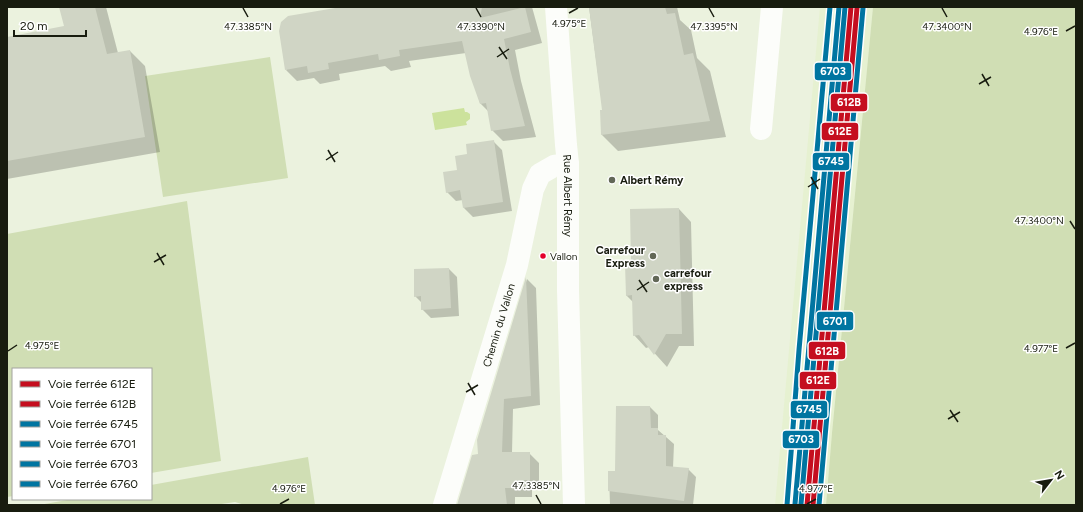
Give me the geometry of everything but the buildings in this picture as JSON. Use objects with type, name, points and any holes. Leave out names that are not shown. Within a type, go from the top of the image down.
[{"type":"main road","name":"Rue Albert Rémy","points":[[556,7],[568,164],[568,290],[574,505]]},
{"type":"main road","points":[[761,129],[772,7]]},
{"type":"main road","name":"Chemin du Vallon","points":[[444,505],[517,265],[533,189],[540,174],[554,166],[568,164]]},
{"type":"shaded area","points":[[820,7],[873,7],[826,505],[775,505]]},
{"type":"shaded area","points":[[873,7],[1076,7],[1076,505],[826,505]]},
{"type":"shaded area","points":[[270,57],[288,178],[163,197],[145,76]]},
{"type":"shaded area","points":[[464,108],[465,112],[470,114],[470,119],[466,122],[467,125],[435,130],[432,113]]},
{"type":"shaded area","points":[[187,201],[221,461],[152,473],[152,368],[12,368],[12,496],[7,497],[7,234]]},
{"type":"shaded area","points":[[308,457],[315,505],[245,505],[235,502],[215,505],[39,505],[67,500],[152,500],[152,485]]},
{"type":"rail line","name":"6760","points":[[787,505],[799,350],[830,7]]},
{"type":"rail line","name":"6703","points":[[795,504],[839,7]]},
{"type":"rail line","name":"6745","points":[[801,504],[845,7]]},
{"type":"rail line","name":"612E","points":[[807,505],[851,7]]},
{"type":"rail line","name":"612B","points":[[813,505],[857,8]]},
{"type":"rail line","name":"6701","points":[[819,505],[863,8]]},
{"type":"place","name":"Albert Rémy","points":[[612,180]]},
{"type":"place","name":"Vallon","points":[[543,256]]},
{"type":"place","name":"Carrefour Express","points":[[653,256]]},
{"type":"place","name":"carrefour express","points":[[656,279]]}]
